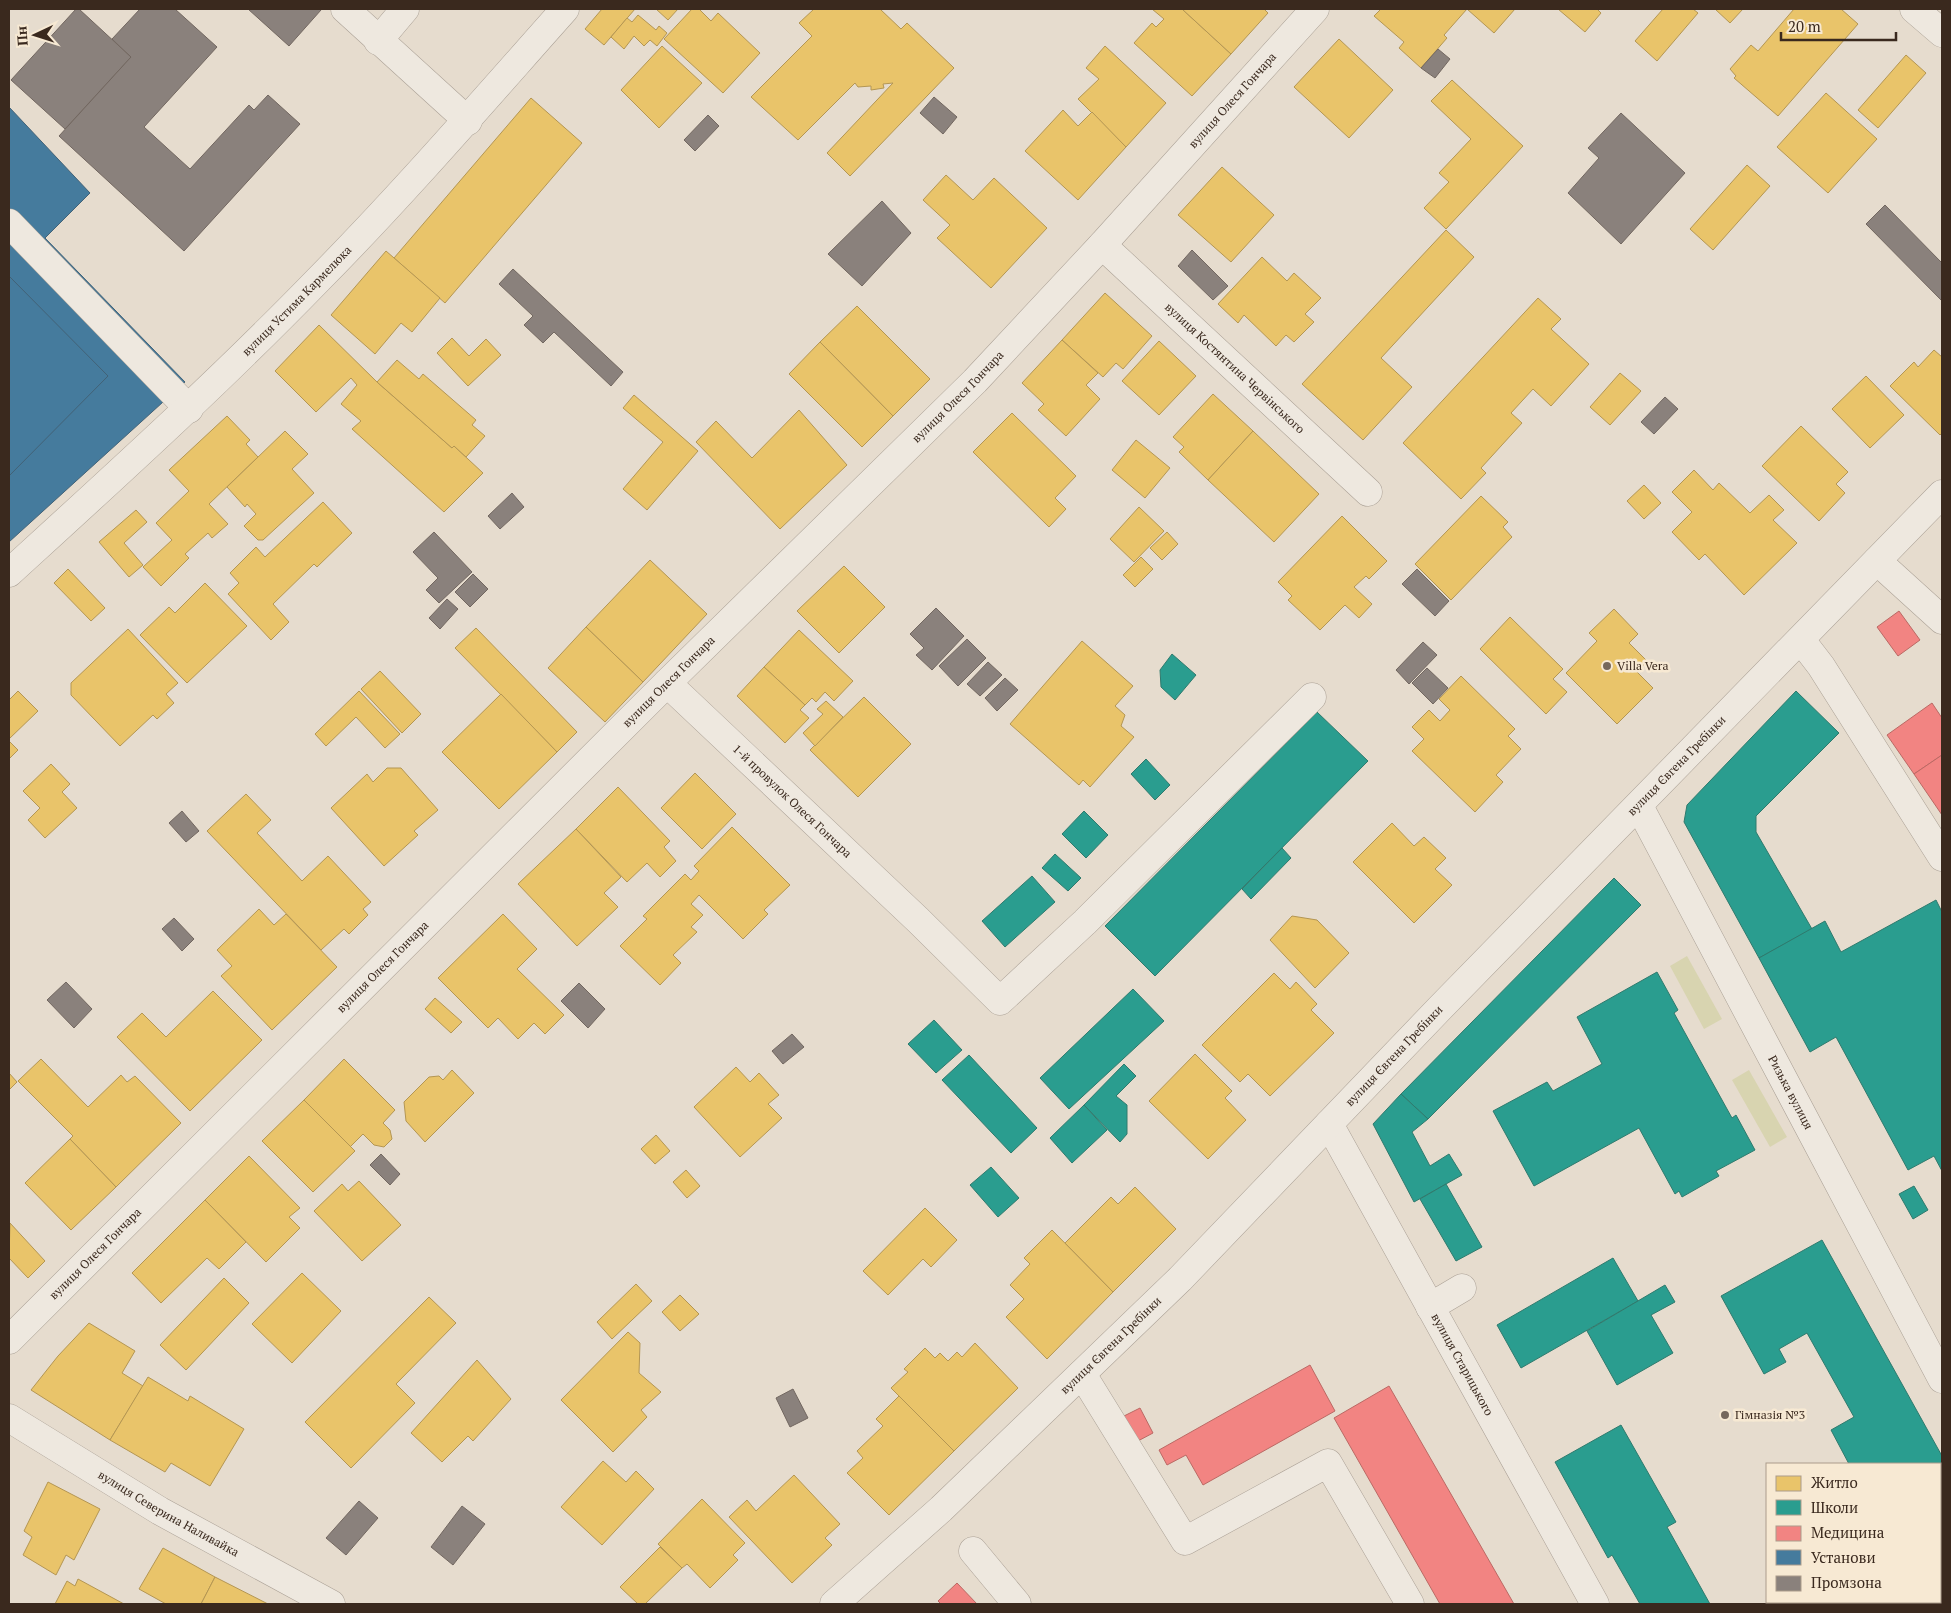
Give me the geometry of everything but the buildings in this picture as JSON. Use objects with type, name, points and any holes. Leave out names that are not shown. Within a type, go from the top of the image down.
[{"type":"street","points":[[345,9],[468,121]]},
{"type":"street","points":[[378,41],[405,9]]},
{"type":"street","name":"вулиця Устима Кармелюка","points":[[9,573],[189,409],[319,280],[468,121],[564,9]]},
{"type":"street","name":"вулиця Олеся Гончара","points":[[9,1340],[667,683],[976,381],[1102,245],[1315,9]]},
{"type":"street","points":[[1914,9],[1942,32]]},
{"type":"street","points":[[9,223],[189,409]]},
{"type":"street","name":"вулиця Костянтина Червінського","points":[[1102,245],[1368,492]]},
{"type":"street","name":"вулиця Євгена Гребінки","points":[[834,1604],[941,1509],[1180,1279],[1942,494]]},
{"type":"street","points":[[1877,562],[1942,620]]},
{"type":"street","points":[[1801,640],[1821,666],[1942,857]]},
{"type":"street","name":"1-й провулок Олеся Гончара","points":[[667,683],[918,920],[1000,1001],[1085,922],[1312,697]]},
{"type":"street","name":"Ризька вулиця","points":[[1639,806],[1942,1379]]},
{"type":"street","name":"вулиця Старицького","points":[[1329,1124],[1595,1604]]},
{"type":"street","points":[[1430,1307],[1462,1288]]},
{"type":"street","points":[[1082,1374],[1185,1541],[1328,1463],[1410,1604]]},
{"type":"street","name":"вулиця Северина Наливайка","points":[[9,1418],[160,1511],[330,1604]]},
{"type":"street","points":[[973,1551],[1017,1604]]},
{"type":"shaded area","points":[[1687,956],[1722,1019],[1704,1029],[1670,966]]},
{"type":"shaded area","points":[[1749,1070],[1787,1137],[1770,1147],[1732,1080]]},
{"type":"place","name":"Villa Vera","points":[[1607,666]]},
{"type":"place","name":"Гімназія №3","points":[[1725,1415]]}]
